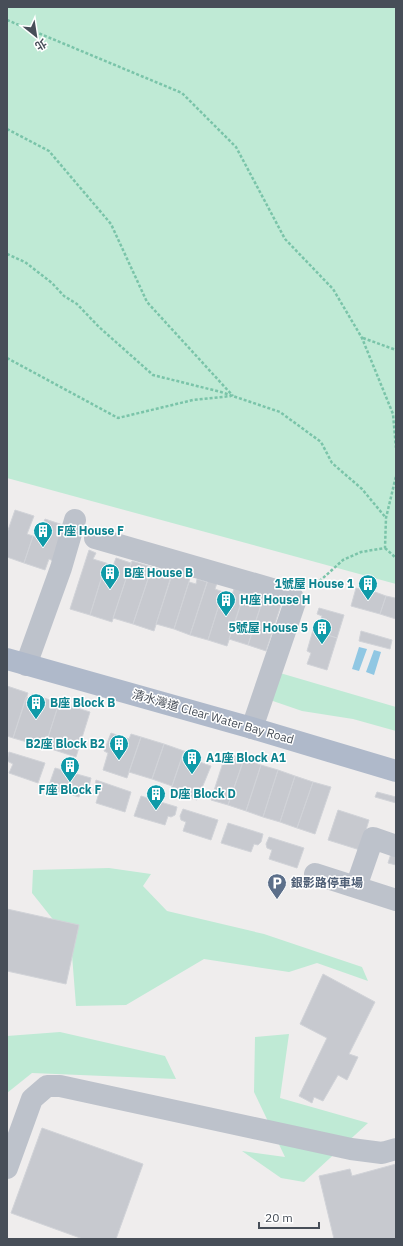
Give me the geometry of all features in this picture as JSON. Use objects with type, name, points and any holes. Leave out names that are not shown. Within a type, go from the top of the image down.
[{"type":"main road","name":"清水灣道 Clear Water Bay Road","points":[[17,662],[252,728],[396,771]]},
{"type":"lane","points":[[17,662],[61,568],[75,520]]},
{"type":"lane","points":[[95,538],[292,596],[295,602],[252,728]]},
{"type":"lane","points":[[356,887],[373,838],[396,846]]},
{"type":"lane","points":[[315,874],[396,900]]},
{"type":"lane","points":[[7,1168],[32,1099],[47,1086],[60,1086],[351,1149],[382,1153],[396,1149]]},
{"type":"path","points":[[7,20],[182,93],[236,147],[285,240],[333,289],[362,338],[394,414],[396,448]]},
{"type":"path","points":[[7,129],[49,151],[111,224],[147,302],[233,396]]},
{"type":"path","points":[[7,254],[25,262],[52,283],[64,296],[77,304],[99,327],[153,375],[233,396],[280,412],[320,442],[332,464],[362,489],[386,518]]},
{"type":"path","points":[[362,338],[396,350]]},
{"type":"path","points":[[7,358],[118,418],[192,400],[233,396]]},
{"type":"path","points":[[396,476],[386,518],[385,548],[396,558]]},
{"type":"path","points":[[295,602],[320,582],[342,560],[361,552],[385,548]]},
{"type":"green space","points":[[7,7],[396,7],[396,584],[7,478]]},
{"type":"green space","points":[[280,673],[396,707],[396,731],[353,719],[302,711],[270,700]]},
{"type":"green space","points":[[109,868],[151,874],[143,886],[167,911],[264,934],[362,967],[368,981],[317,963],[289,972],[204,959],[126,1005],[76,1006],[71,942],[32,893],[33,870]]},
{"type":"green space","points":[[60,1032],[165,1056],[176,1079],[32,1073],[7,1093],[7,1036]]},
{"type":"green space","points":[[289,1034],[280,1098],[368,1123],[304,1182],[281,1178],[242,1151],[285,1157],[254,1092],[255,1037]]},
{"type":"water","points":[[359,647],[367,649],[359,671],[352,669]]},
{"type":"water","points":[[374,650],[381,652],[374,675],[366,672]]},
{"type":"building","points":[[15,510],[34,516],[27,534],[33,536],[24,563],[7,557],[7,533]]},
{"type":"building","name":"F座 House F","points":[[45,519],[66,526],[53,561],[49,559],[45,570],[24,563],[33,536],[38,538]]},
{"type":"building","points":[[89,550],[96,553],[93,559],[106,563],[90,615],[70,609]]},
{"type":"building","name":"B座 House B","points":[[116,558],[131,563],[112,622],[90,615],[106,563],[113,566]]},
{"type":"building","points":[[132,561],[152,567],[133,624],[113,618]]},
{"type":"building","points":[[152,567],[172,573],[154,631],[133,624]]},
{"type":"building","points":[[174,569],[191,575],[174,629],[156,624]]},
{"type":"building","points":[[197,579],[207,582],[190,635],[174,629],[189,582],[196,584]]},
{"type":"building","points":[[208,580],[217,583],[215,589],[223,592],[208,640],[190,635]]},
{"type":"building","name":"1號屋 House 1","points":[[356,588],[363,590],[364,588],[386,596],[380,614],[351,606]]},
{"type":"building","name":"H座 House H","points":[[234,589],[245,592],[227,646],[208,640],[223,592],[232,595]]},
{"type":"building","name":"H座 House H","points":[[245,590],[264,596],[248,645],[229,639]]},
{"type":"building","points":[[264,596],[282,602],[266,651],[248,645]]},
{"type":"building","points":[[386,596],[396,597],[396,619],[380,614]]},
{"type":"building","points":[[319,608],[344,615],[337,638],[317,632],[322,616],[317,614]]},
{"type":"building","name":"5號屋 House 5","points":[[313,630],[337,638],[327,670],[307,664],[311,653],[307,651]]},
{"type":"building","points":[[361,631],[392,640],[390,649],[359,641]]},
{"type":"building","points":[[7,686],[28,693],[13,738],[7,736]]},
{"type":"building","name":"B座 Block B","points":[[32,694],[59,703],[45,747],[13,738],[26,697],[31,698]]},
{"type":"building","points":[[64,704],[90,712],[76,757],[45,747],[58,706],[62,708]]},
{"type":"building","name":"B2座 Block B2","points":[[111,733],[129,739],[131,734],[141,737],[127,778],[103,770],[108,753],[104,751]]},
{"type":"building","points":[[141,737],[164,744],[152,779],[129,772]]},
{"type":"building","points":[[164,744],[184,751],[172,786],[152,779]]},
{"type":"building","name":"A1座 Block A1","points":[[184,751],[195,755],[194,760],[211,766],[197,800],[170,792]]},
{"type":"building","points":[[9,752],[45,763],[38,783],[9,773],[13,764],[7,761]]},
{"type":"building","points":[[226,753],[244,759],[228,805],[211,800]]},
{"type":"building","points":[[244,759],[261,765],[246,811],[228,805]]},
{"type":"building","points":[[261,765],[278,770],[263,817],[246,811]]},
{"type":"building","name":"F座 Block F","points":[[55,768],[91,778],[89,787],[85,789],[81,788],[79,797],[48,788]]},
{"type":"building","points":[[278,770],[295,776],[280,822],[263,817]]},
{"type":"building","points":[[295,776],[313,782],[297,828],[280,822]]},
{"type":"building","points":[[96,780],[131,792],[125,812],[96,803],[99,793],[94,791]]},
{"type":"building","points":[[313,782],[331,787],[315,834],[297,828]]},
{"type":"building","points":[[377,792],[396,797],[396,803],[375,797]]},
{"type":"building","name":"D座 Block D","points":[[141,796],[177,807],[175,815],[171,817],[168,816],[165,825],[134,816]]},
{"type":"building","points":[[183,809],[218,820],[211,840],[183,831],[186,822],[181,820],[180,816]]},
{"type":"building","points":[[338,810],[369,820],[360,850],[328,840]]},
{"type":"building","points":[[228,823],[263,834],[261,842],[258,845],[254,844],[251,852],[221,843]]},
{"type":"building","points":[[269,837],[304,848],[297,868],[269,859],[272,850],[267,848],[266,844]]},
{"type":"building","points":[[396,838],[396,865],[388,863]]},
{"type":"building","points":[[7,909],[79,925],[66,984],[7,971]]},
{"type":"building","points":[[323,974],[375,1002],[349,1054],[358,1057],[347,1080],[338,1075],[323,1101],[314,1097],[312,1103],[299,1096],[327,1038],[300,1024]]},
{"type":"building","points":[[42,1128],[143,1164],[116,1239],[83,1239],[11,1213]]},
{"type":"building","points":[[396,1164],[396,1239],[334,1239],[319,1176],[350,1169],[352,1176]]},
{"type":"place","name":"F座 House F","points":[[43,548]]},
{"type":"place","name":"B座 House B","points":[[110,590]]},
{"type":"place","name":"1號屋 House 1","points":[[368,601]]},
{"type":"place","name":"H座 House H","points":[[226,617]]},
{"type":"place","name":"5號屋 House 5","points":[[322,645]]},
{"type":"place","name":"B座 Block B","points":[[36,720]]},
{"type":"place","name":"B2座 Block B2","points":[[119,761]]},
{"type":"place","name":"A1座 Block A1","points":[[192,775]]},
{"type":"place","name":"F座 Block F","points":[[70,783]]},
{"type":"place","name":"D座 Block D","points":[[156,811]]},
{"type":"place","name":"銀影路停車場","points":[[277,900]]}]
